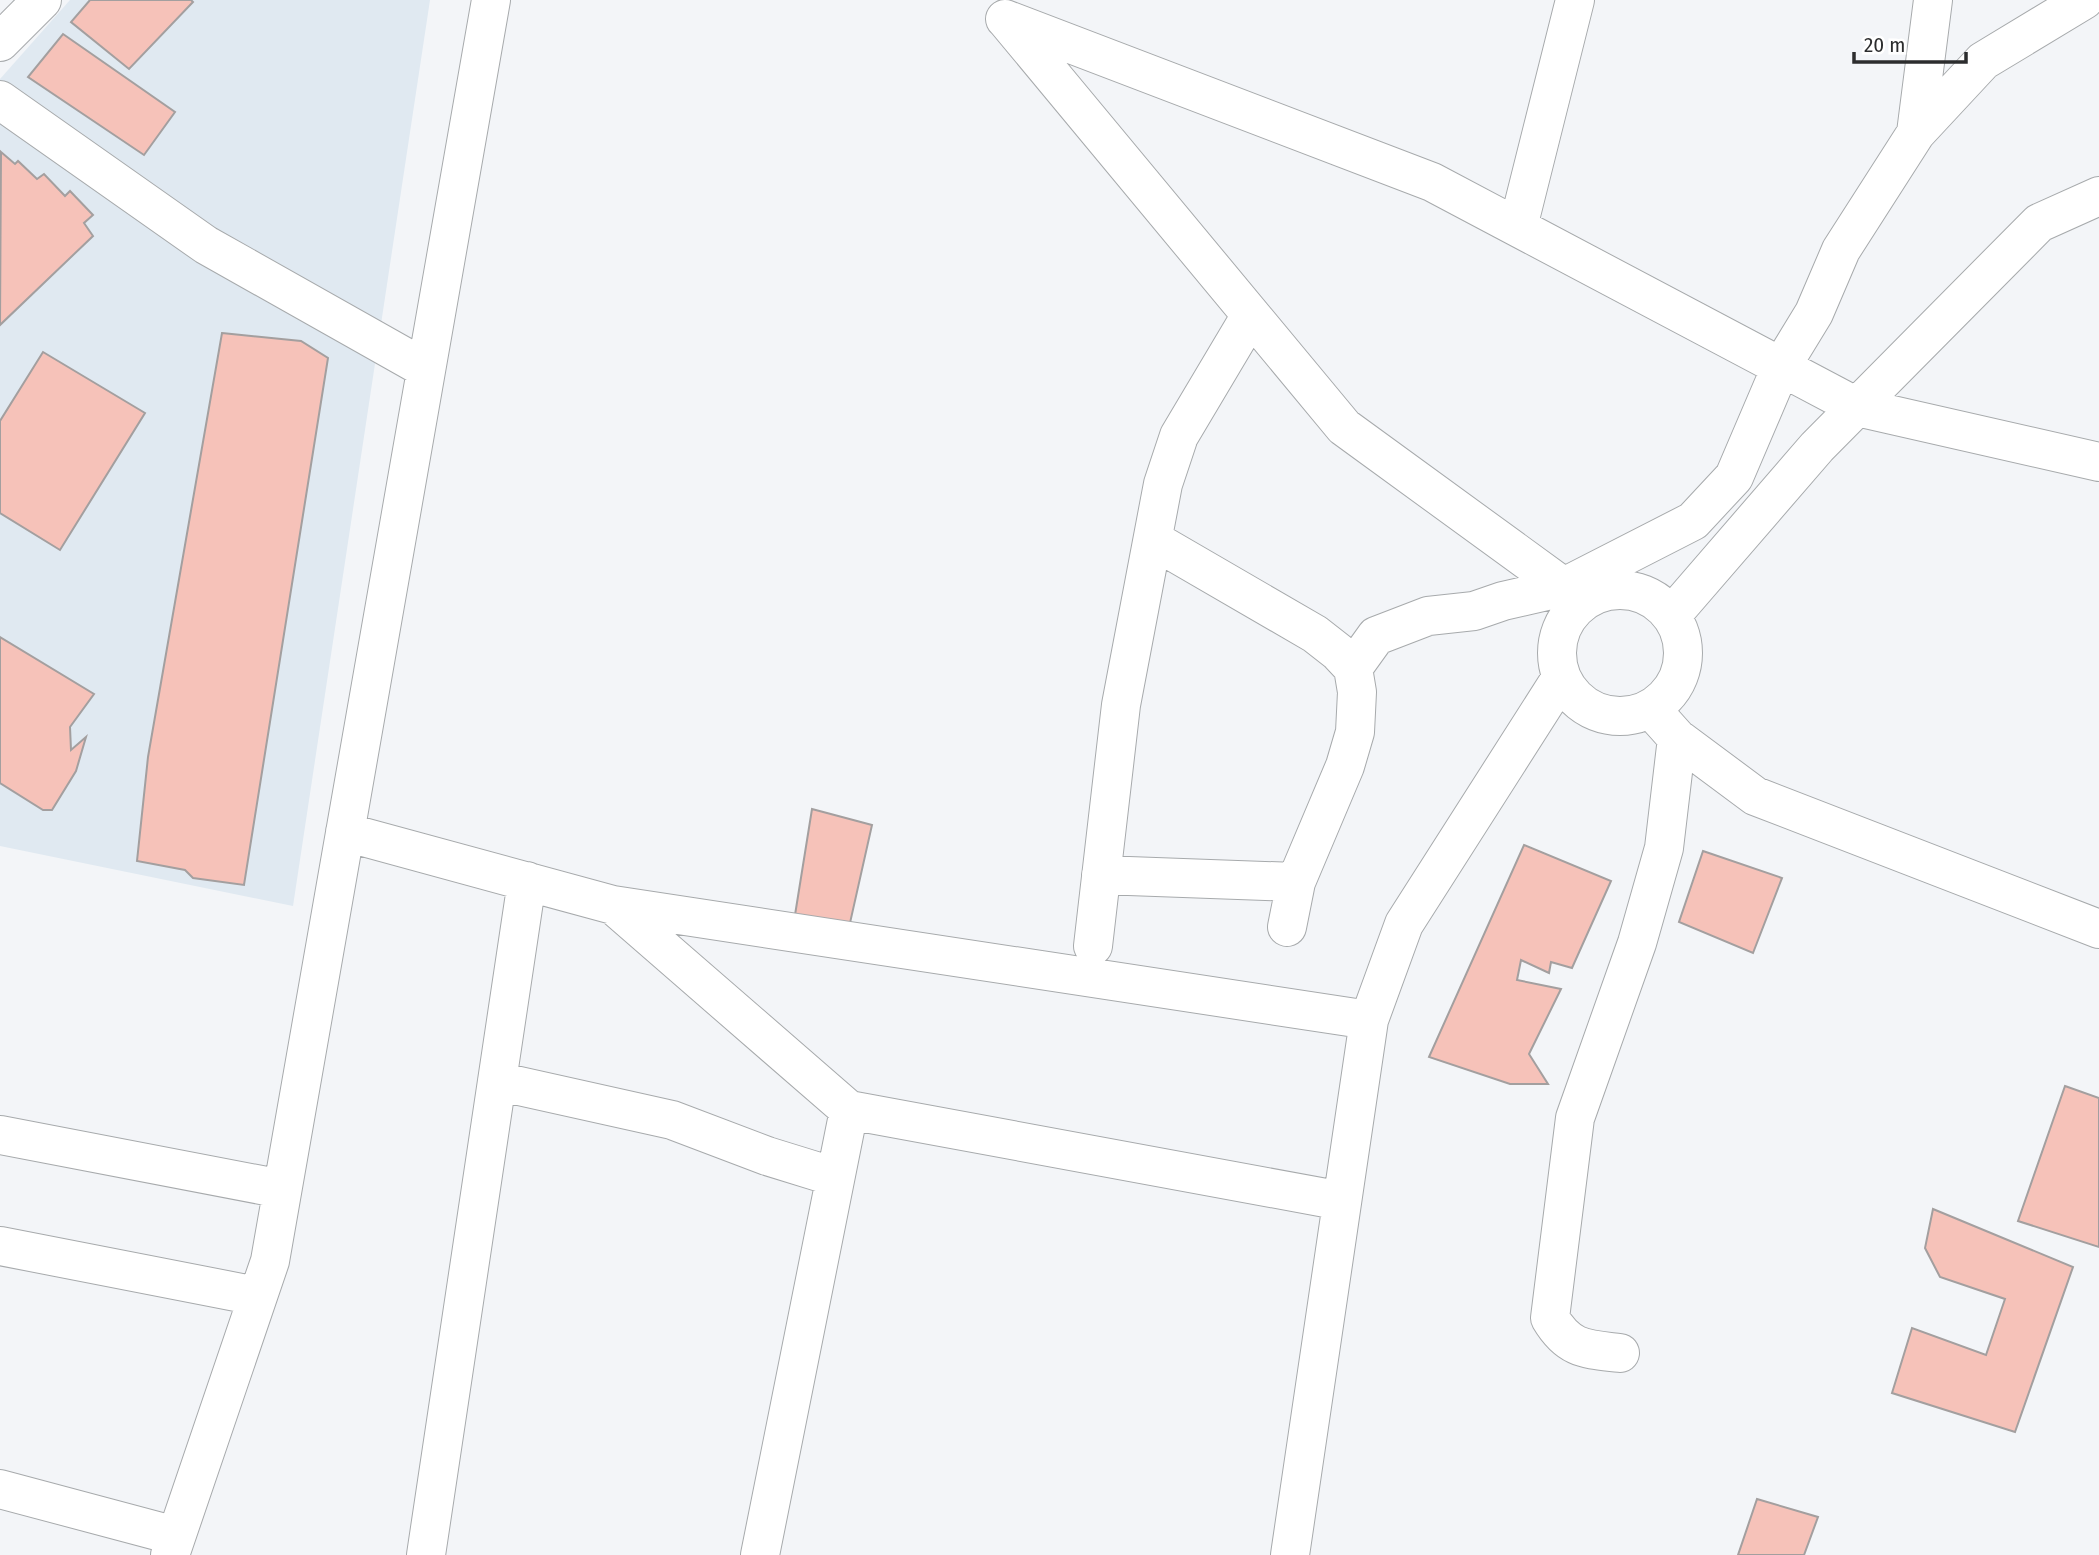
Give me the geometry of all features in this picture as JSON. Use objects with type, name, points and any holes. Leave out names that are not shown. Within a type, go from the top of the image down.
[{"type":"street","points":[[0,42],[42,0]]},
{"type":"street","points":[[0,1489],[173,1546],[270,1261],[491,0]]},
{"type":"street","points":[[1518,227],[1576,0]]},
{"type":"street","points":[[1916,133],[1933,0]]},
{"type":"street","points":[[1353,668],[1376,636],[1428,616],[1574,594],[1621,590],[1639,593],[1657,602],[1671,616],[1681,635],[1684,656],[1679,677],[1667,696],[1651,709],[1631,716],[1609,716],[1589,709],[1572,696],[1561,678],[1556,657],[1558,635],[1568,616],[1574,594],[1693,521],[1734,477],[1781,367],[1814,313],[1841,250],[1916,133],[1983,61],[2084,0]]},
{"type":"street","points":[[997,9],[1432,182],[1857,407],[2099,463]]},
{"type":"street","points":[[997,9],[1344,427],[1574,594]]},
{"type":"street","points":[[0,100],[206,245],[426,369]]},
{"type":"street","points":[[1671,616],[1817,447],[2039,223],[2099,196]]},
{"type":"street","points":[[1093,946],[1121,705],[1163,484],[1178,436],[1251,315]]},
{"type":"street","points":[[1153,540],[1315,634],[1353,668],[1357,692],[1355,732],[1345,766],[1296,882],[1287,927]]},
{"type":"street","points":[[1290,1555],[1369,1020],[1404,924],[1561,678]]},
{"type":"street","points":[[1651,709],[1676,738],[1755,796],[2099,929]]},
{"type":"street","points":[[1620,1353],[1582,1349],[1559,1333],[1550,1318],[1575,1118],[1637,943],[1664,848],[1676,738]]},
{"type":"street","points":[[345,832],[613,905],[1369,1020]]},
{"type":"street","points":[[1101,875],[1296,882]]},
{"type":"street","points":[[426,1555],[527,881]]},
{"type":"street","points":[[613,905],[849,1110],[1342,1201]]},
{"type":"street","points":[[497,1082],[672,1120],[767,1156],[835,1177]]},
{"type":"street","points":[[760,1555],[849,1110]]},
{"type":"street","points":[[0,1135],[282,1189]]},
{"type":"street","points":[[0,1246],[257,1296]]},
{"type":"shaded area","points":[[70,0],[430,0],[293,906],[0,846],[0,79]]},
{"type":"building","points":[[90,0],[193,2],[129,69],[71,22]]},
{"type":"building","points":[[63,34],[175,112],[144,155],[28,77]]},
{"type":"building","points":[[1,152],[15,164],[18,161],[37,179],[44,174],[65,196],[70,191],[93,215],[84,223],[93,236],[0,325]]},
{"type":"building","points":[[222,333],[301,341],[328,358],[244,885],[193,878],[185,870],[137,861],[148,757]]},
{"type":"building","points":[[43,352],[145,413],[60,550],[0,513],[0,421]]},
{"type":"building","points":[[0,637],[94,694],[70,727],[71,750],[86,737],[76,771],[52,810],[43,810],[0,783]]},
{"type":"building","points":[[812,809],[872,825],[850,923],[795,915]]},
{"type":"building","points":[[1524,845],[1611,881],[1572,968],[1551,962],[1549,973],[1521,960],[1517,980],[1561,989],[1529,1054],[1548,1084],[1510,1084],[1429,1057]]},
{"type":"building","points":[[1703,851],[1782,878],[1753,953],[1679,922]]},
{"type":"building","points":[[2065,1086],[2099,1098],[2099,1247],[2018,1221]]},
{"type":"building","points":[[1933,1209],[2073,1267],[2015,1432],[1892,1393],[1912,1328],[1986,1355],[2005,1299],[1940,1277],[1925,1248]]},
{"type":"building","points":[[1757,1499],[1818,1517],[1804,1555],[1738,1555]]}]
